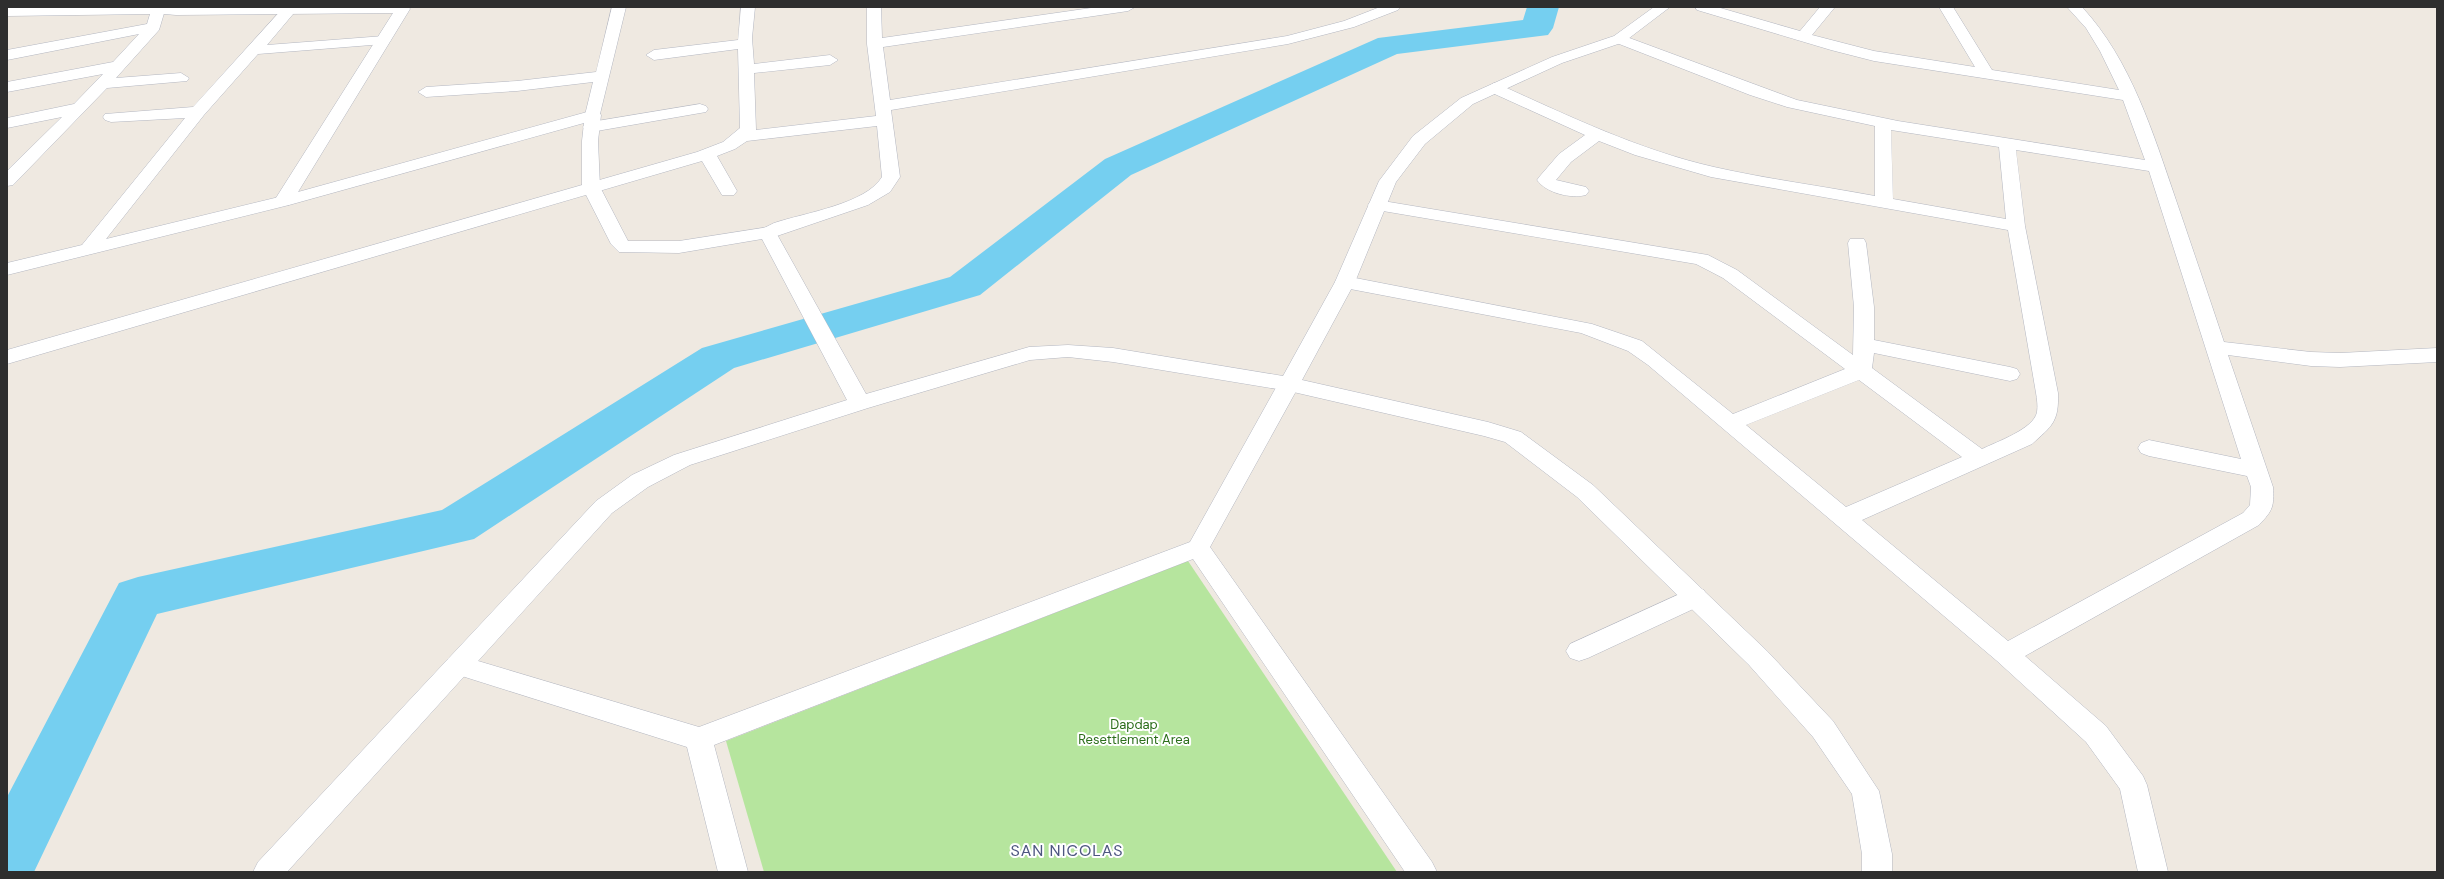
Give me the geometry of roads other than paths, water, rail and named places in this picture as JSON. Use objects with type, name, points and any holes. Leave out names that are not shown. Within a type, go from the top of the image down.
[{"type":"street","points":[[619,7],[592,121],[590,141],[592,187],[620,244],[626,248],[679,247],[768,233],[793,222],[850,205],[884,188],[891,177],[876,44],[874,7]]},
{"type":"street","points":[[743,136],[748,129],[745,44],[748,7]]},
{"type":"street","points":[[876,44],[1128,7]]},
{"type":"street","points":[[7,357],[707,154],[743,136],[884,113],[1288,40],[1349,24],[1393,7]]},
{"type":"street","points":[[458,665],[699,739],[1198,548],[1345,282],[1388,181],[1403,158],[1419,140],[1467,101],[1557,60],[1619,39],[1664,7]]},
{"type":"street","points":[[1702,7],[1874,56],[2128,96]]},
{"type":"street","points":[[1803,37],[1828,7]]},
{"type":"street","points":[[1946,7],[1987,75]]},
{"type":"street","points":[[2006,654],[2251,519],[2262,507],[2262,487],[2156,167],[2128,96],[2104,44],[2074,7]]},
{"type":"street","points":[[89,248],[198,112],[291,8]]},
{"type":"street","points":[[7,12],[156,9],[404,8]]},
{"type":"street","points":[[283,201],[404,8]]},
{"type":"street","points":[[7,181],[102,84],[154,27],[156,9]]},
{"type":"street","points":[[7,55],[154,27]]},
{"type":"street","points":[[1619,39],[1793,104],[1883,123],[2156,167]]},
{"type":"street","points":[[254,50],[384,40]]},
{"type":"street","points":[[654,55],[745,44]]},
{"type":"street","points":[[746,69],[830,60]]},
{"type":"street","points":[[7,87],[119,66]]},
{"type":"street","points":[[426,92],[517,86],[602,76]]},
{"type":"street","points":[[102,84],[181,78]]},
{"type":"street","points":[[1494,88],[1597,134],[1641,151],[1711,172],[2016,226]]},
{"type":"street","points":[[7,123],[79,108]]},
{"type":"street","points":[[7,269],[283,201],[592,121],[700,109]]},
{"type":"street","points":[[111,117],[198,112]]},
{"type":"street","points":[[1883,123],[1884,203]]},
{"type":"street","points":[[1580,191],[1552,186],[1546,180],[1565,158],[1597,134]]},
{"type":"street","points":[[1844,518],[2024,439],[2042,424],[2048,412],[2047,393],[2037,332],[2016,226],[2007,144]]},
{"type":"street","points":[[707,154],[728,191]]},
{"type":"street","points":[[1377,205],[1701,259],[1730,274],[1979,458]]},
{"type":"street","points":[[768,233],[860,403]]},
{"type":"street","points":[[1857,243],[1865,311],[1865,345],[1861,371]]},
{"type":"street","points":[[1345,282],[1585,328],[1635,346],[1655,360],[2006,654],[2096,734],[2133,784],[2153,872]]},
{"type":"street","points":[[1865,345],[2010,374]]},
{"type":"street","points":[[2216,347],[2311,359],[2437,355]]},
{"type":"street","points":[[268,872],[604,508],[640,481],[682,460],[860,403],[1029,354],[1068,351],[1113,355],[1289,384],[1488,429],[1513,438],[1585,491],[1758,658],[1823,729],[1865,791],[1877,854],[1877,872]]},
{"type":"street","points":[[1730,423],[1861,371]]},
{"type":"street","points":[[2149,448],[2256,470]]},
{"type":"street","points":[[1198,548],[1422,872]]},
{"type":"street","points":[[1579,650],[1695,597]]},
{"type":"street","points":[[699,739],[733,872]]},
{"type":"waterway","points":[[7,861],[138,598],[456,526],[718,358],[965,286],[1118,167],[1390,45],[1537,28],[1543,7]]},
{"type":"district","name":"SAN NICOLAS","points":[[1067,850]]},
{"type":"park label","name":"Dapdap Resettlement Area","points":[[1134,732]]}]
